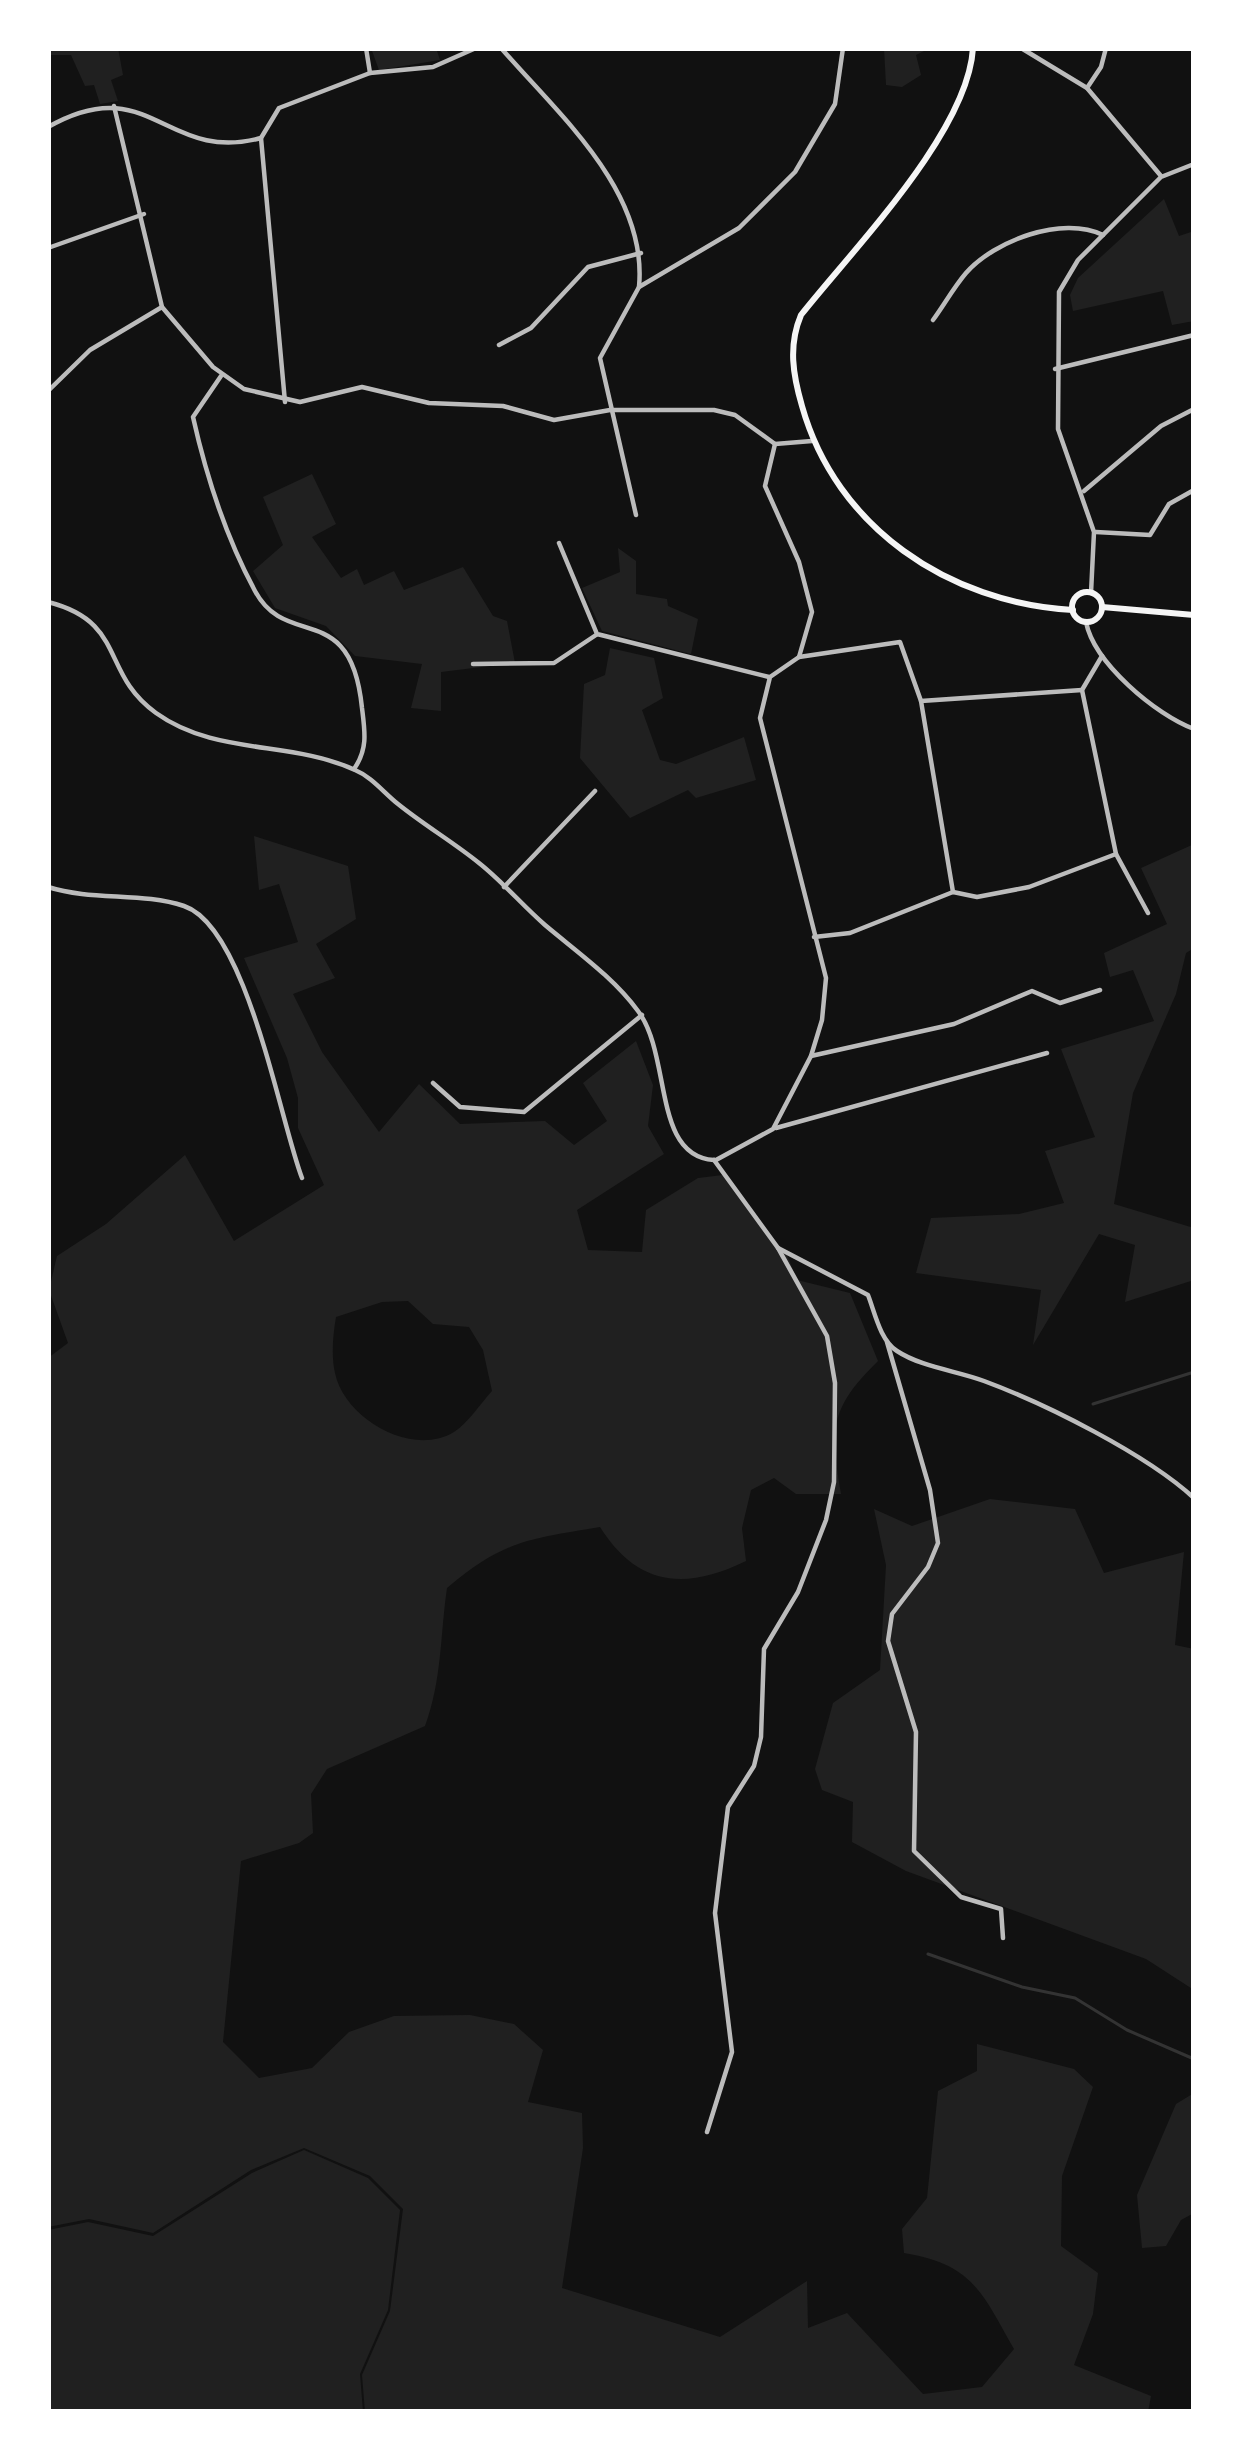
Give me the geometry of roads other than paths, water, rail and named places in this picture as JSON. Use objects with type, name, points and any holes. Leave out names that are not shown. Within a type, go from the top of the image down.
[{"type":"main road","points":[[973,48],[966,86],[943,134],[796,328],[794,376],[824,468],[859,513],[902,552],[993,596],[1031,607],[1072,610],[1086,622],[1095,620],[1102,607]]},
{"type":"main road","points":[[1072,610],[1077,596],[1090,593],[1102,607],[1194,615]]},
{"type":"street","points":[[366,48],[370,73]]},
{"type":"street","points":[[285,402],[260,138],[279,108],[370,73],[434,68],[476,48]]},
{"type":"street","points":[[501,48],[594,149],[642,252],[639,287],[600,358],[636,515]]},
{"type":"street","points":[[639,287],[739,228],[795,172],[835,104],[843,48]]},
{"type":"street","points":[[1021,48],[1087,88],[1161,177]]},
{"type":"street","points":[[1087,88],[1101,68],[1106,48]]},
{"type":"street","points":[[48,127],[71,113],[114,106],[154,114],[173,131],[208,145],[260,138]]},
{"type":"street","points":[[114,106],[144,214],[162,307],[222,375],[285,402],[362,387],[429,403],[503,406],[554,420],[610,410],[714,410],[735,415],[775,444],[812,441]]},
{"type":"street","points":[[1090,593],[1094,532],[1084,491],[1058,429],[1058,292],[1102,236],[1161,177],[1194,164]]},
{"type":"street","points":[[48,248],[144,214]]},
{"type":"street","points":[[933,320],[967,272],[995,248],[1062,227],[1088,228],[1102,236]]},
{"type":"street","points":[[499,344],[531,328],[588,267],[642,252]]},
{"type":"street","points":[[48,391],[90,350],[162,307]]},
{"type":"street","points":[[1055,369],[1194,334]]},
{"type":"street","points":[[222,375],[193,418],[202,457],[254,590],[270,613],[338,640],[358,670],[366,752],[354,769]]},
{"type":"street","points":[[1084,491],[1161,426],[1194,409]]},
{"type":"street","points":[[775,444],[765,486],[799,562],[812,612],[800,657]]},
{"type":"street","points":[[1094,532],[1150,535],[1169,504],[1194,490]]},
{"type":"street","points":[[559,543],[597,634]]},
{"type":"street","points":[[48,602],[86,614],[100,627],[126,683],[177,726],[214,743],[289,752],[354,769],[483,866],[503,889],[616,985],[642,1016],[659,1058],[673,1135],[693,1156],[715,1160],[791,1119],[1048,1053]]},
{"type":"street","points":[[1086,622],[1102,656],[1178,723],[1194,729]]},
{"type":"street","points":[[473,664],[554,663],[597,634],[770,677]]},
{"type":"street","points":[[773,1130],[812,1056],[826,978],[760,718],[770,677],[800,657],[900,642],[921,701],[953,892]]},
{"type":"street","points":[[1102,656],[1082,690],[1116,854],[1148,913]]},
{"type":"street","points":[[921,701],[1082,690]]},
{"type":"street","points":[[503,889],[595,791]]},
{"type":"street","points":[[814,937],[850,933],[953,892],[977,897],[1029,886],[1116,854]]},
{"type":"street","points":[[48,887],[180,904],[208,923],[265,1041],[285,1134],[302,1178]]},
{"type":"street","points":[[812,1056],[954,1024],[1032,991],[1060,1003],[1100,990]]},
{"type":"street","points":[[434,1083],[460,1107],[524,1112],[642,1016]]},
{"type":"street","points":[[707,2132],[732,2052],[716,1913],[728,1807],[758,1752],[764,1649],[798,1592],[834,1482],[836,1384],[827,1336],[778,1248],[715,1160]]},
{"type":"street","points":[[778,1248],[868,1295],[887,1342],[925,1472],[938,1543],[928,1567],[892,1614],[887,1641],[916,1732],[914,1851],[962,1898],[1001,1909],[1003,1939]]},
{"type":"street","points":[[887,1342],[899,1353],[988,1382],[1080,1425],[1162,1472],[1194,1498]]},
{"type":"waterway","points":[[1093,1404],[1194,1372]]},
{"type":"waterway","points":[[928,1954],[1022,1987],[1075,1998],[1127,2030],[1194,2059]]}]
